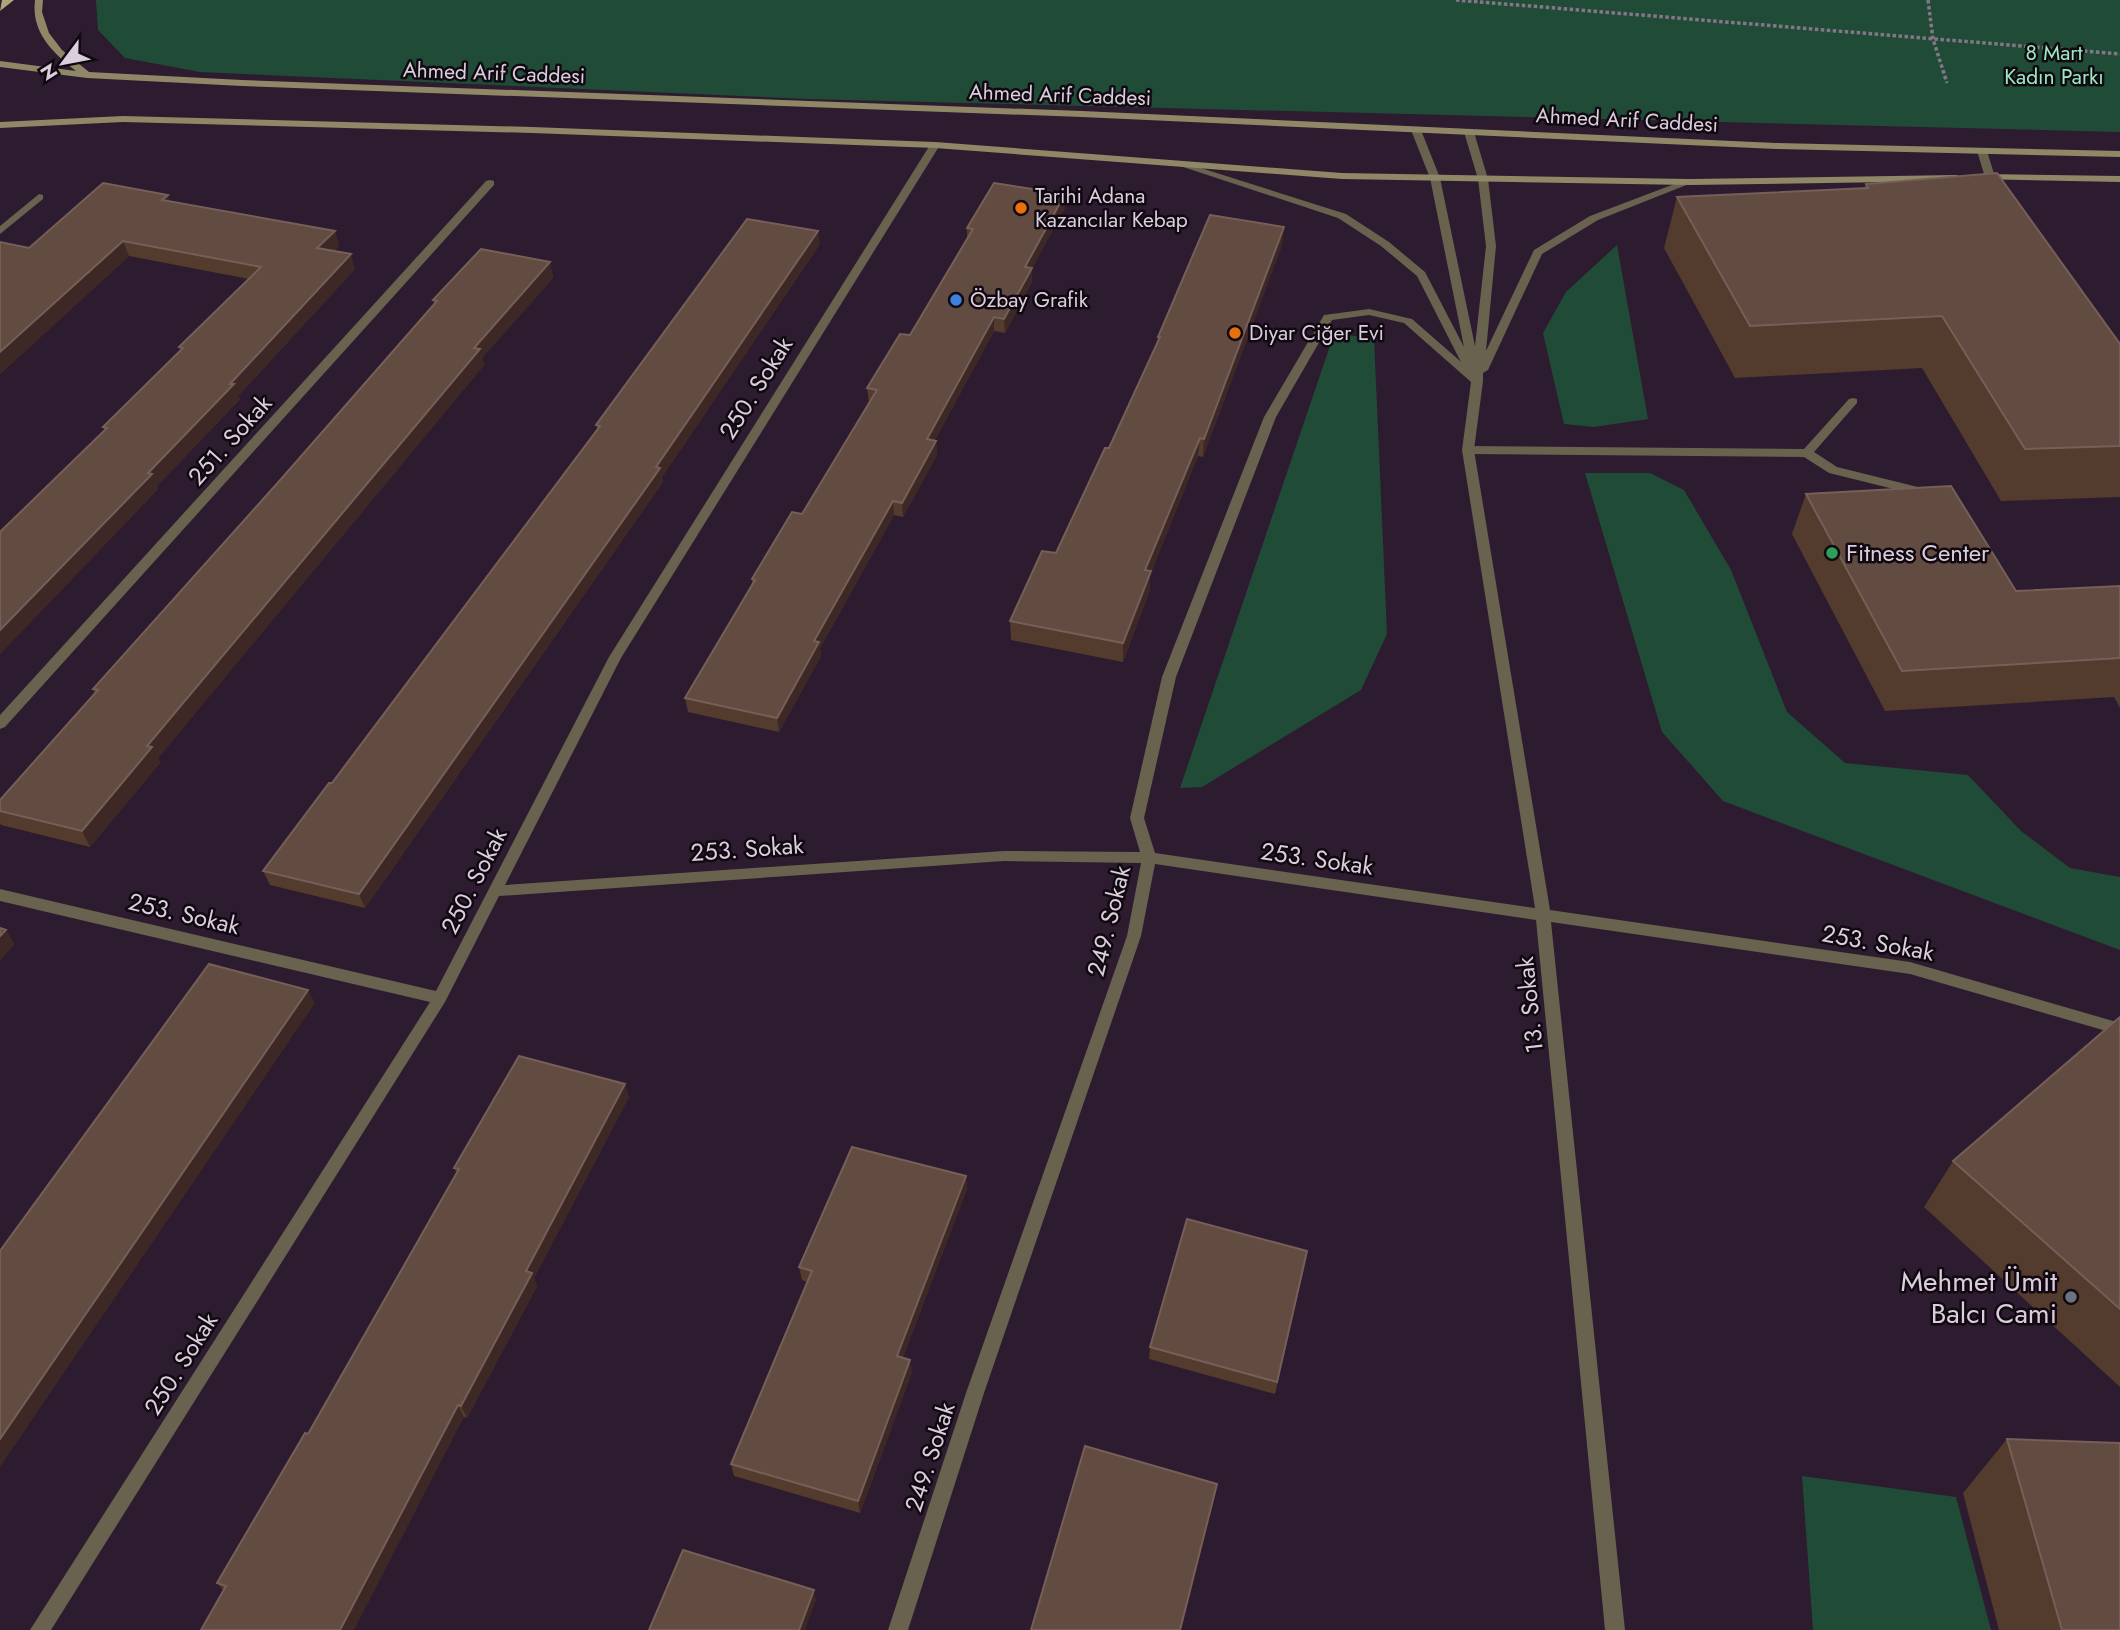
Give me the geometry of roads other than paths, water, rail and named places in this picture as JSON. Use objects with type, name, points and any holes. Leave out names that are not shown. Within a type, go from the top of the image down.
[{"type":"main road","points":[[0,8],[9,0]]},
{"type":"main road","points":[[39,0],[37,8],[42,31],[60,55],[87,75]]},
{"type":"main road","name":"Ahmed Arif Caddesi","points":[[0,64],[87,75],[1776,146],[2120,154]]},
{"type":"main road","points":[[0,126],[123,119],[935,145],[1342,176],[1689,182],[1962,177]]},
{"type":"main road","points":[[1976,177],[2120,179]]},
{"type":"street","points":[[1416,130],[1435,178],[1477,381]]},
{"type":"street","name":"13. Sokak","points":[[1469,132],[1483,179],[1492,246],[1468,450],[1544,914],[1615,1630]]},
{"type":"street","name":"250. Sokak","points":[[40,1630],[440,998],[615,657],[935,145]]},
{"type":"street","points":[[1982,151],[1990,177],[2006,201]]},
{"type":"street","points":[[1179,163],[1342,216],[1385,244],[1421,274],[1477,381]]},
{"type":"street","points":[[1477,381],[1538,252],[1594,218],[1689,182]]},
{"type":"street","name":"251. Sokak","points":[[0,724],[490,183]]},
{"type":"street","points":[[0,231],[39,197]]},
{"type":"street","name":"249. Sokak","points":[[898,1630],[975,1393],[1134,936],[1149,858],[1137,818],[1169,677],[1270,417],[1328,317],[1368,312],[1408,321],[1477,381]]},
{"type":"street","points":[[1807,453],[1853,401]]},
{"type":"street","points":[[1468,450],[1807,453],[1833,470],[1934,495]]},
{"type":"street","name":"253. Sokak","points":[[495,891],[1004,856],[1149,858],[1910,968],[2120,1029]]},
{"type":"street","name":"253. Sokak","points":[[0,895],[440,998]]},
{"type":"place","name":"Tarihi Adana Kazancılar Kebap","points":[[1021,208]]},
{"type":"place","name":"Özbay Grafik","points":[[956,300]]},
{"type":"place","name":"Diyar Ciğer Evi","points":[[1235,333]]},
{"type":"place","name":"Fitness Center","points":[[1832,553]]},
{"type":"place","name":"Mehmet Ümit Balcı Cami","points":[[2071,1297]]},
{"type":"park label","name":"8 Mart Kadın Parkı","points":[[2054,65]]}]
